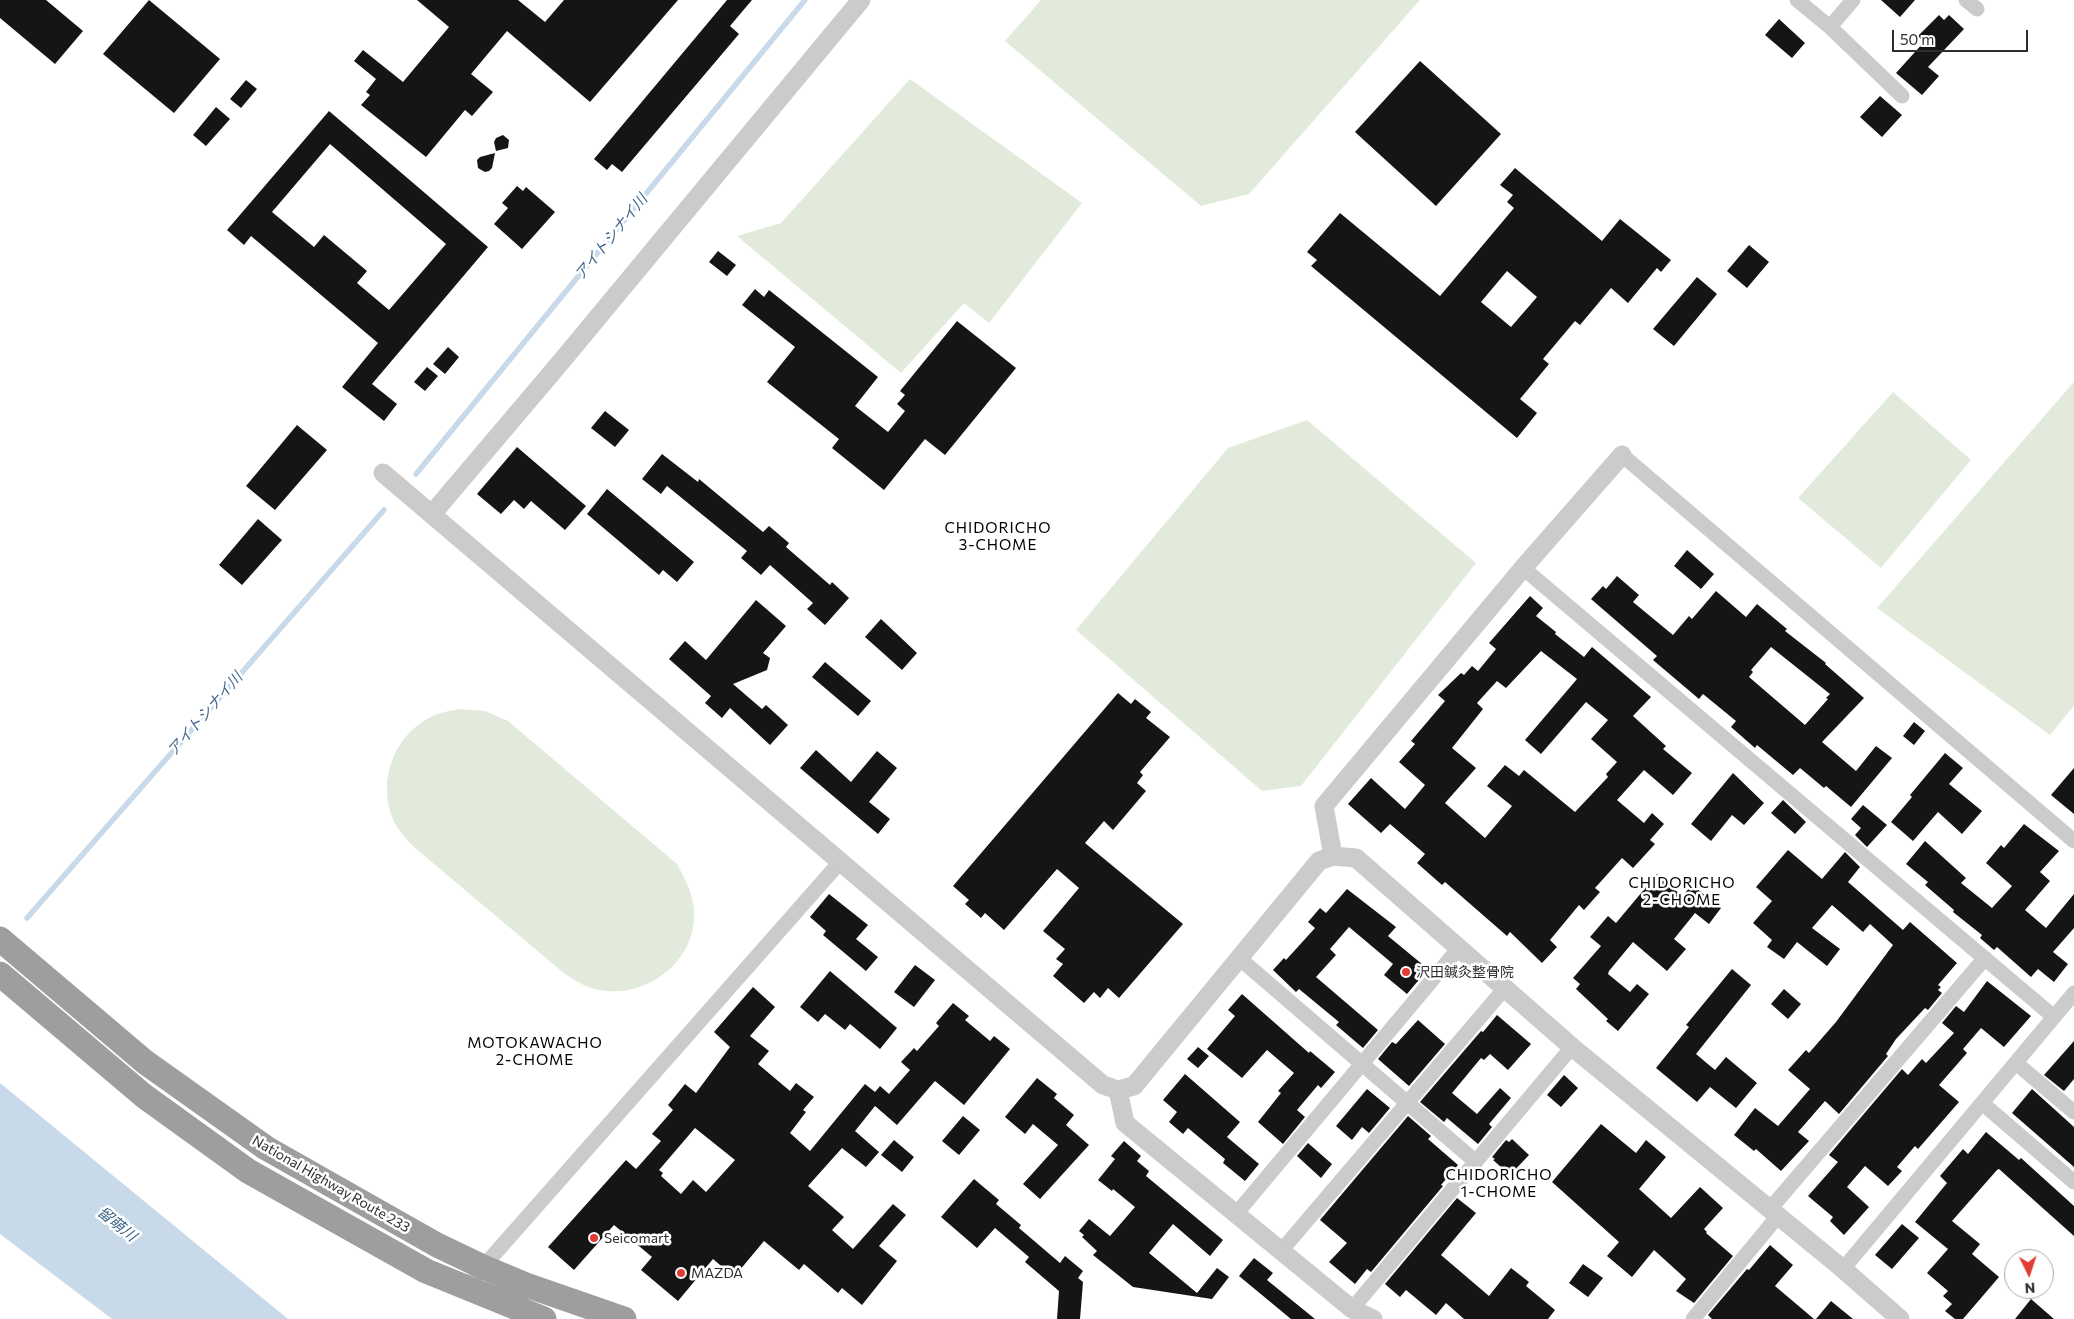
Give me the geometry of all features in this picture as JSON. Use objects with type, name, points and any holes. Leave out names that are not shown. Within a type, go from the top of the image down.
[{"type":"highway","name":"National Highway Route 233","points":[[0,938],[145,1062],[266,1148],[437,1245],[483,1267],[526,1285],[624,1319]]},
{"type":"highway","name":"National Highway Route 233","points":[[0,974],[144,1096],[248,1171],[426,1271],[544,1319]]},
{"type":"street","points":[[432,514],[560,364],[860,0]]},
{"type":"street","points":[[1798,0],[1830,27],[1902,96]]},
{"type":"street","points":[[1830,27],[1853,0]]},
{"type":"street","points":[[1333,856],[1324,806],[1524,568],[1622,455],[2073,839]]},
{"type":"street","points":[[383,473],[841,860],[1103,1086],[1118,1090],[1134,1086],[1319,861],[1333,856],[1356,858],[1572,1047],[1774,1212],[1900,1319]]},
{"type":"street","points":[[1524,568],[2054,1017]]},
{"type":"street","points":[[468,1287],[483,1267],[841,860]]},
{"type":"street","points":[[1236,1214],[1459,948]]},
{"type":"street","points":[[1239,958],[1476,1162]]},
{"type":"street","points":[[1693,1319],[1774,1212],[1984,958]]},
{"type":"street","points":[[1281,1251],[1505,988]]},
{"type":"street","points":[[1842,1269],[2074,993]]},
{"type":"street","points":[[1352,1309],[1572,1047]]},
{"type":"street","points":[[2016,1063],[2074,1112]]},
{"type":"street","points":[[1118,1090],[1125,1123],[1352,1309],[1373,1319]]},
{"type":"street","points":[[1982,1104],[2074,1182]]},
{"type":"green space","points":[[1041,0],[1420,0],[1249,194],[1201,206],[1005,41]]},
{"type":"green space","points":[[910,79],[1082,203],[989,323],[964,303],[901,373],[737,236],[781,223]]},
{"type":"green space","points":[[2074,382],[2074,706],[2050,735],[1877,608]]},
{"type":"green space","points":[[1893,392],[1971,460],[1881,568],[1798,498]]},
{"type":"green space","points":[[1307,420],[1476,563],[1301,786],[1262,791],[1076,630],[1228,448]]},
{"type":"green space","points":[[459,709],[485,711],[508,721],[677,864],[692,898],[694,910],[693,930],[686,948],[675,963],[661,976],[645,985],[626,990],[607,991],[582,984],[565,974],[415,848],[401,833],[391,812],[387,796],[391,764],[397,749],[418,725],[436,715]]},
{"type":"water","name":"留萌川","points":[[0,1083],[288,1319],[112,1319],[0,1234]]},
{"type":"building","points":[[0,0],[46,0],[83,31],[55,64],[0,18]]},
{"type":"building","points":[[149,0],[220,59],[174,113],[103,54]]},
{"type":"building","points":[[417,0],[518,0],[545,22],[564,0],[678,0],[590,102],[507,31],[471,74],[493,92],[472,116],[465,110],[426,157],[361,105],[370,95],[366,92],[376,79],[354,61],[363,50],[403,82],[449,27]]},
{"type":"building","points":[[727,0],[752,0],[730,26],[739,34],[622,172],[612,164],[607,170],[594,159]]},
{"type":"building","points":[[1881,0],[1915,0],[1900,17]]},
{"type":"building","points":[[1939,15],[1944,20],[1949,15],[1964,29],[1928,67],[1939,76],[1922,95],[1896,73],[1924,42],[1918,36]]},
{"type":"building","points":[[1779,19],[1805,43],[1792,58],[1765,35]]},
{"type":"building","points":[[1420,61],[1501,134],[1436,206],[1355,132]]},
{"type":"building","points":[[246,80],[257,89],[241,108],[230,99]]},
{"type":"building","points":[[1880,96],[1902,115],[1882,137],[1860,117]]},
{"type":"building","points":[[216,107],[230,119],[206,146],[193,135]]},
{"type":"building","points":[[329,111],[488,247],[372,384],[397,404],[384,421],[342,387],[378,343],[251,236],[244,245],[227,230]],"holes":[[[330,144],[446,244],[389,310],[357,283],[367,271],[324,235],[314,247],[272,212]]]},
{"type":"building","points":[[503,135],[509,140],[508,148],[496,151],[494,142],[496,138]]},
{"type":"building","points":[[495,153],[492,168],[489,171],[485,172],[478,168],[477,160],[480,157]]},
{"type":"building","points":[[1515,168],[1602,241],[1620,219],[1671,260],[1661,272],[1657,268],[1628,303],[1611,288],[1580,325],[1575,321],[1543,359],[1549,364],[1520,399],[1537,413],[1517,438],[1311,266],[1317,260],[1307,252],[1340,213],[1440,296],[1514,208],[1507,202],[1513,195],[1500,185]],"holes":[[[1507,271],[1537,297],[1511,327],[1481,302]]]},
{"type":"building","points":[[517,186],[523,191],[526,187],[555,212],[522,249],[494,224],[508,208],[502,203]]},
{"type":"building","points":[[1749,245],[1769,262],[1747,288],[1727,271]]},
{"type":"building","points":[[718,251],[736,265],[727,276],[709,262]]},
{"type":"building","points":[[1697,277],[1717,294],[1674,346],[1653,329]]},
{"type":"building","points":[[755,289],[764,297],[769,290],[878,377],[855,406],[888,432],[905,411],[897,404],[905,395],[900,391],[957,321],[1016,368],[945,455],[925,439],[884,490],[832,448],[839,439],[767,382],[795,347],[742,305]]},
{"type":"building","points":[[448,347],[459,357],[445,374],[433,364]]},
{"type":"building","points":[[427,367],[438,376],[425,391],[414,382]]},
{"type":"building","points":[[605,411],[629,430],[615,447],[591,428]]},
{"type":"building","points":[[297,425],[327,450],[275,510],[246,486]]},
{"type":"building","points":[[517,447],[586,506],[565,530],[531,501],[524,509],[514,500],[501,514],[477,494]]},
{"type":"building","points":[[662,454],[698,482],[699,479],[763,532],[769,526],[789,543],[786,547],[830,585],[832,582],[849,598],[825,625],[807,609],[813,603],[770,565],[761,575],[741,558],[747,551],[667,486],[661,494],[642,479]]},
{"type":"building","points":[[607,489],[694,562],[677,582],[663,570],[659,575],[587,514]]},
{"type":"building","points":[[258,519],[282,540],[242,585],[219,565]]},
{"type":"building","points":[[1687,550],[1714,574],[1701,589],[1674,566]]},
{"type":"building","points":[[1617,576],[1639,595],[1633,602],[1673,635],[1689,616],[1692,619],[1716,591],[1746,617],[1757,604],[1787,629],[1785,631],[1826,663],[1864,698],[1822,742],[1856,771],[1876,746],[1892,758],[1851,807],[1800,768],[1793,775],[1757,745],[1755,748],[1731,727],[1736,721],[1703,694],[1699,699],[1653,660],[1657,656],[1591,599],[1603,586],[1606,589]],"holes":[[[1771,647],[1830,694],[1826,698],[1828,699],[1805,725],[1749,677],[1753,672],[1751,670]]]},
{"type":"building","points":[[1530,596],[1543,608],[1536,616],[1556,632],[1555,634],[1584,657],[1592,647],[1651,697],[1633,716],[1666,746],[1663,749],[1692,773],[1673,795],[1644,770],[1617,800],[1644,823],[1652,813],[1664,824],[1650,840],[1655,844],[1633,868],[1622,858],[1595,888],[1600,892],[1584,910],[1579,905],[1550,940],[1557,947],[1542,963],[1510,932],[1507,936],[1445,882],[1442,885],[1417,863],[1425,854],[1390,824],[1381,833],[1348,804],[1371,778],[1405,809],[1425,785],[1399,762],[1415,744],[1411,741],[1445,701],[1438,695],[1461,673],[1464,675],[1472,666],[1478,671],[1496,649],[1489,643]],"holes":[[[1541,651],[1577,679],[1525,740],[1541,754],[1586,702],[1608,720],[1591,739],[1617,762],[1606,774],[1608,777],[1575,812],[1524,770],[1519,776],[1505,765],[1487,786],[1512,806],[1485,838],[1445,803],[1476,768],[1452,748],[1483,709],[1477,703],[1497,681],[1506,688]]]},
{"type":"building","points":[[756,600],[786,626],[763,653],[770,658],[767,670],[733,684],[762,709],[766,705],[788,725],[770,745],[730,708],[722,718],[705,703],[711,696],[669,659],[685,641],[706,660]]},
{"type":"building","points":[[881,619],[917,653],[902,670],[865,637]]},
{"type":"building","points":[[825,662],[871,701],[858,716],[812,677]]},
{"type":"building","points":[[1118,693],[1131,704],[1135,699],[1151,712],[1146,718],[1170,737],[1140,772],[1143,775],[1137,783],[1146,791],[1113,830],[1104,821],[1085,843],[1183,924],[1119,998],[1108,988],[1100,998],[1094,992],[1084,1003],[1053,976],[1063,964],[1056,959],[1065,949],[1043,931],[1079,888],[1057,869],[1004,930],[985,913],[981,918],[965,904],[969,900],[953,886]]},
{"type":"building","points":[[1914,722],[1925,731],[1914,745],[1903,736]]},
{"type":"building","points":[[816,750],[851,782],[877,751],[897,768],[869,802],[890,819],[878,834],[800,768]]},
{"type":"building","points":[[1945,753],[1963,768],[1949,784],[1982,811],[1962,834],[1938,812],[1913,841],[1891,822],[1912,797],[1910,795]]},
{"type":"building","points":[[2074,768],[2074,814],[2051,795]]},
{"type":"building","points":[[1733,773],[1764,803],[1744,825],[1732,815],[1711,841],[1691,824]]},
{"type":"building","points":[[1783,800],[1806,822],[1795,834],[1771,813]]},
{"type":"building","points":[[1863,805],[1887,825],[1867,847],[1855,835],[1861,828],[1851,819]]},
{"type":"building","points":[[2024,824],[2059,851],[2040,872],[2050,881],[2025,910],[2046,928],[2074,894],[2074,928],[2053,952],[2068,964],[2054,982],[2038,969],[2031,977],[1997,947],[1994,950],[1980,938],[1982,935],[1953,912],[1954,910],[1925,885],[1928,882],[1906,864],[1925,841],[1966,878],[1961,883],[1992,908],[2012,886],[1986,863],[2001,845],[2004,848]]},
{"type":"building","points":[[1788,850],[1822,879],[1845,852],[1860,867],[1848,882],[1903,930],[1910,922],[1957,963],[1938,985],[1941,987],[1938,990],[1942,993],[1928,1010],[1925,1008],[1896,1039],[1886,1054],[1888,1056],[1839,1114],[1825,1101],[1798,1132],[1809,1141],[1781,1171],[1756,1149],[1754,1151],[1734,1135],[1755,1108],[1778,1126],[1810,1089],[1788,1070],[1806,1050],[1809,1053],[1836,1022],[1893,945],[1870,924],[1863,932],[1832,905],[1812,928],[1840,949],[1827,966],[1797,942],[1784,959],[1767,947],[1772,940],[1753,923],[1772,901],[1756,887]]},
{"type":"building","points":[[1657,874],[1682,896],[1692,885],[1721,908],[1709,924],[1695,913],[1674,939],[1686,949],[1667,971],[1633,942],[1608,974],[1630,992],[1637,984],[1649,994],[1618,1031],[1576,989],[1580,984],[1573,978],[1601,946],[1590,937],[1608,916],[1616,923]]},
{"type":"building","points":[[1347,889],[1396,927],[1388,936],[1428,969],[1407,994],[1384,975],[1393,964],[1349,927],[1330,949],[1336,955],[1316,977],[1378,1030],[1363,1048],[1336,1025],[1339,1022],[1299,989],[1296,992],[1273,970],[1284,958],[1286,960],[1315,928],[1308,922],[1320,908],[1326,913]]},
{"type":"building","points":[[829,894],[868,925],[856,939],[878,957],[866,971],[823,935],[826,931],[810,917]]},
{"type":"building","points":[[915,965],[935,980],[914,1007],[894,992]]},
{"type":"building","points":[[1732,969],[1751,985],[1696,1054],[1715,1070],[1726,1057],[1757,1083],[1736,1108],[1710,1087],[1697,1102],[1656,1068],[1689,1027],[1686,1025]]},
{"type":"building","points":[[830,971],[897,1028],[880,1049],[850,1024],[845,1030],[825,1014],[818,1022],[800,1007]]},
{"type":"building","points":[[1987,981],[2031,1016],[2004,1047],[1981,1028],[1963,1049],[1967,1053],[1939,1085],[1959,1102],[1918,1149],[1915,1146],[1897,1167],[1902,1171],[1888,1186],[1865,1166],[1847,1187],[1869,1207],[1844,1235],[1830,1221],[1833,1217],[1808,1196],[1838,1162],[1829,1155],[1902,1069],[1908,1075],[1922,1059],[1926,1063],[1954,1033],[1942,1023],[1956,1006],[1964,1012]]},
{"type":"building","points":[[753,987],[775,1007],[750,1036],[769,1051],[758,1064],[790,1091],[796,1083],[814,1097],[803,1110],[806,1112],[790,1133],[810,1151],[865,1084],[875,1092],[880,1086],[889,1094],[910,1070],[901,1062],[914,1048],[917,1051],[939,1026],[936,1023],[953,1003],[969,1016],[965,1020],[990,1041],[994,1036],[1010,1049],[964,1105],[935,1081],[897,1125],[875,1106],[855,1131],[879,1152],[866,1167],[842,1148],[808,1186],[844,1217],[832,1230],[853,1249],[893,1204],[906,1215],[879,1246],[897,1261],[862,1305],[842,1288],[838,1293],[804,1264],[799,1270],[764,1241],[734,1277],[713,1259],[678,1301],[641,1270],[652,1257],[614,1225],[574,1270],[548,1247],[626,1160],[636,1169],[661,1141],[652,1134],[673,1110],[668,1105],[685,1084],[696,1093],[730,1047],[714,1032]],"holes":[[[695,1128],[735,1160],[706,1192],[693,1180],[681,1194],[661,1176],[663,1173],[659,1170]]]},
{"type":"building","points":[[1784,989],[1801,1004],[1788,1019],[1771,1004]]},
{"type":"building","points":[[1242,994],[1309,1053],[1310,1051],[1335,1072],[1321,1088],[1318,1085],[1297,1110],[1305,1117],[1283,1144],[1258,1122],[1281,1093],[1278,1091],[1294,1073],[1267,1050],[1242,1078],[1207,1049],[1235,1016],[1228,1010]]},
{"type":"building","points":[[1497,1015],[1531,1044],[1508,1070],[1490,1054],[1484,1060],[1481,1058],[1452,1093],[1477,1114],[1500,1088],[1511,1098],[1489,1124],[1492,1127],[1478,1144],[1447,1118],[1444,1122],[1420,1102]]},
{"type":"building","points":[[1418,1020],[1445,1044],[1409,1086],[1378,1059],[1392,1042],[1396,1044]]},
{"type":"building","points":[[2074,1041],[2074,1079],[2064,1091],[2044,1075]]},
{"type":"building","points":[[1198,1047],[1209,1056],[1198,1068],[1187,1059]]},
{"type":"building","points":[[1185,1074],[1240,1122],[1227,1137],[1259,1164],[1245,1181],[1223,1163],[1225,1159],[1188,1128],[1183,1134],[1169,1122],[1177,1112],[1163,1100]]},
{"type":"building","points":[[1564,1075],[1578,1088],[1561,1107],[1547,1095]]},
{"type":"building","points":[[1037,1078],[1057,1094],[1054,1098],[1074,1115],[1066,1125],[1089,1145],[1040,1199],[1023,1184],[1058,1145],[1033,1124],[1025,1134],[1005,1117]]},
{"type":"building","points":[[1367,1089],[1390,1108],[1369,1133],[1362,1127],[1352,1140],[1336,1126]]},
{"type":"building","points":[[2032,1089],[2074,1127],[2074,1167],[2012,1113]]},
{"type":"building","points":[[963,1116],[980,1130],[959,1155],[942,1141]]},
{"type":"building","points":[[1408,1116],[1431,1136],[1428,1139],[1458,1165],[1441,1185],[1443,1186],[1371,1272],[1367,1269],[1355,1284],[1329,1262],[1347,1243],[1320,1220]]},
{"type":"building","points":[[1601,1124],[1636,1153],[1646,1140],[1666,1157],[1639,1189],[1671,1218],[1700,1187],[1723,1208],[1704,1229],[1706,1233],[1733,1256],[1694,1303],[1676,1291],[1686,1279],[1654,1250],[1632,1277],[1607,1256],[1619,1242],[1552,1182]]},
{"type":"building","points":[[1986,1132],[2019,1160],[2021,1158],[2074,1206],[2074,1236],[1999,1169],[1997,1170],[1952,1221],[1980,1244],[1972,1254],[1999,1277],[1963,1319],[1955,1319],[1945,1311],[1952,1304],[1943,1296],[1948,1291],[1927,1273],[1948,1249],[1915,1222],[1947,1183],[1940,1176],[1963,1149],[1968,1154]]},
{"type":"building","points":[[1512,1139],[1529,1155],[1510,1175],[1492,1157],[1506,1140],[1509,1142]]},
{"type":"building","points":[[894,1140],[914,1157],[902,1172],[881,1155]]},
{"type":"building","points":[[1124,1141],[1141,1156],[1137,1161],[1149,1171],[1146,1176],[1223,1240],[1210,1256],[1173,1224],[1149,1253],[1197,1293],[1217,1268],[1229,1277],[1212,1299],[1133,1287],[1093,1255],[1097,1251],[1082,1237],[1084,1235],[1079,1231],[1089,1219],[1110,1236],[1135,1207],[1113,1189],[1112,1191],[1098,1180],[1115,1159],[1111,1156]]},
{"type":"building","points":[[1308,1143],[1332,1164],[1321,1178],[1297,1156]]},
{"type":"building","points":[[974,1179],[999,1200],[996,1204],[1021,1225],[1019,1228],[1060,1263],[1065,1256],[1083,1271],[1078,1278],[1083,1282],[1080,1319],[1057,1319],[1059,1291],[1025,1262],[1029,1257],[995,1228],[977,1248],[941,1217]]},
{"type":"building","points":[[1457,1198],[1476,1213],[1441,1255],[1489,1296],[1511,1268],[1529,1282],[1526,1286],[1555,1310],[1548,1319],[1464,1319],[1446,1303],[1436,1315],[1406,1290],[1400,1297],[1385,1284]]},
{"type":"building","points":[[1902,1224],[1919,1238],[1892,1269],[1875,1255]]},
{"type":"building","points":[[1770,1245],[1793,1265],[1775,1286],[1814,1319],[1712,1319],[1708,1315]]},
{"type":"building","points":[[1254,1258],[1273,1273],[1267,1280],[1315,1319],[1291,1319],[1239,1276]]},
{"type":"building","points":[[1583,1264],[1603,1278],[1588,1297],[1569,1283]]},
{"type":"building","points":[[2031,1299],[2054,1319],[2015,1319]]},
{"type":"building","points":[[1831,1301],[1853,1319],[1816,1319]]},
{"type":"waterway","name":"アイトシナイ川","points":[[416,474],[805,0]]},
{"type":"waterway","name":"アイトシナイ川","points":[[27,918],[384,510]]},
{"type":"place","name":"沢田鍼灸整骨院","points":[[1406,972]]},
{"type":"place","name":"Seicomart","points":[[594,1238]]},
{"type":"place","name":"MAZDA","points":[[681,1273]]},
{"type":"district","name":"CHIDORICHO 3-CHOME","points":[[998,536]]},
{"type":"district","name":"CHIDORICHO 2-CHOME","points":[[1682,892]]},
{"type":"district","name":"MOTOKAWACHO 2-CHOME","points":[[535,1052]]},
{"type":"district","name":"CHIDORICHO 1-CHOME","points":[[1499,1184]]}]
